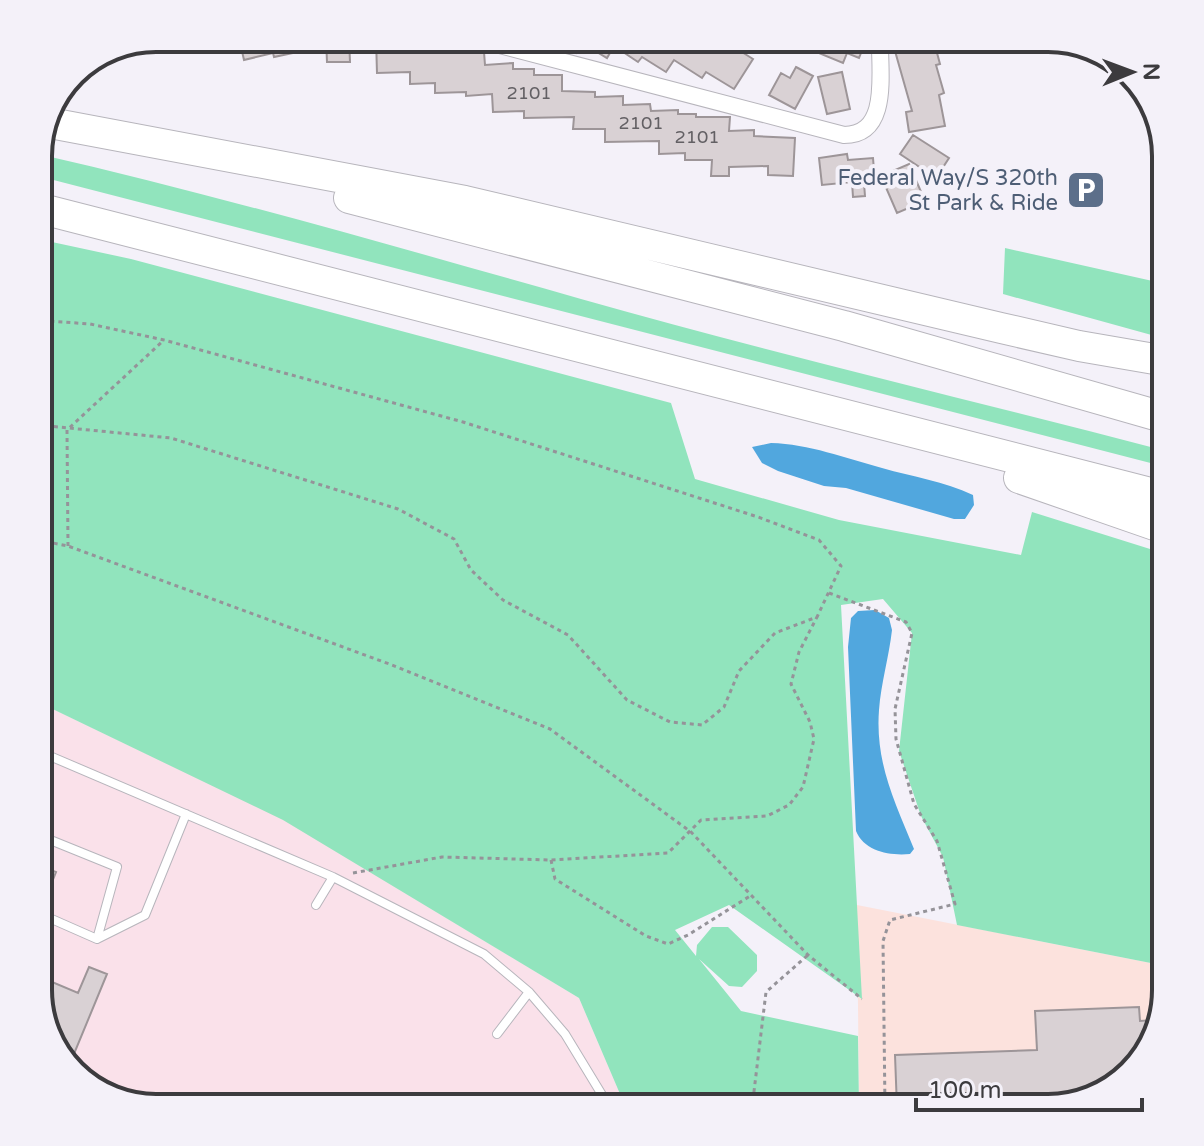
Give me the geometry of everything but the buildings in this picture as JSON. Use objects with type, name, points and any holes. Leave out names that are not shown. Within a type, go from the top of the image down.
[{"type":"highway","points":[[58,125],[465,201],[1066,343],[1152,358]]},
{"type":"highway","points":[[91,132],[844,326],[1152,414]]},
{"type":"highway","points":[[52,212],[1152,493]]},
{"type":"highway","points":[[832,413],[1152,524]]},
{"type":"street","points":[[527,52],[844,135],[865,131],[876,117],[879,52]]},
{"type":"lane","points":[[52,757],[333,877],[484,954],[529,992],[565,1034],[601,1094]]},
{"type":"lane","points":[[97,939],[145,915],[186,814]]},
{"type":"lane","points":[[52,841],[117,867],[97,939]]},
{"type":"lane","points":[[316,905],[333,877]]},
{"type":"lane","points":[[52,919],[97,939]]},
{"type":"lane","points":[[497,1034],[529,992]]},
{"type":"path","points":[[52,321],[90,324],[164,340],[463,422],[758,517],[819,540],[841,566],[799,652],[791,684],[810,722],[814,739],[803,787],[789,805],[767,816],[701,820],[668,853],[551,860],[442,857],[385,865],[333,877]]},
{"type":"path","points":[[68,546],[67,430],[164,340]]},
{"type":"path","points":[[52,427],[171,438],[398,509],[454,539],[471,570],[503,600],[568,635],[627,700],[670,722],[702,725],[724,707],[739,671],[775,633],[817,617]]},
{"type":"path","points":[[52,543],[68,546],[392,665],[550,729],[691,832],[808,955],[862,999]]},
{"type":"path","points":[[829,593],[906,622],[912,633],[895,709],[896,739],[914,804],[937,841],[955,904],[890,920],[883,941],[885,1094]]},
{"type":"path","points":[[551,860],[555,879],[646,936],[668,944],[751,896]]},
{"type":"path","points":[[754,1094],[766,992],[808,955]]},
{"type":"shaded area","points":[[52,709],[283,819],[579,998],[620,1094],[156,1094],[116,1086],[98,1076],[70,1048],[56,1017],[52,997]]},
{"type":"shaded area","points":[[857,905],[1152,963],[1150,1010],[1144,1030],[1121,1063],[1088,1086],[1048,1094],[859,1094]]},
{"type":"green space","points":[[52,157],[243,205],[727,339],[1152,447],[1152,463],[52,180]]},
{"type":"green space","points":[[52,242],[131,259],[671,403],[695,479],[839,520],[1021,555],[1032,512],[1152,550],[1152,963],[957,925],[943,857],[921,816],[899,751],[912,633],[883,599],[841,605],[862,999],[729,905],[675,930],[696,956],[697,945],[712,927],[728,927],[757,955],[757,971],[742,987],[729,986],[699,959],[741,1011],[858,1036],[859,1094],[620,1094],[579,998],[283,820],[52,709]]},
{"type":"green space","points":[[1005,248],[1152,281],[1152,335],[1003,294]]},
{"type":"water","points":[[771,443],[813,449],[940,483],[973,495],[974,505],[965,519],[954,519],[846,488],[824,486],[762,463],[752,447]]},
{"type":"water","points":[[875,610],[889,618],[892,630],[880,700],[880,747],[888,782],[914,849],[910,854],[878,851],[865,843],[856,831],[848,647],[851,618],[858,611]]},
{"type":"place","name":"Federal Way/S 320th St Park & Ride","points":[[1086,190]]}]
